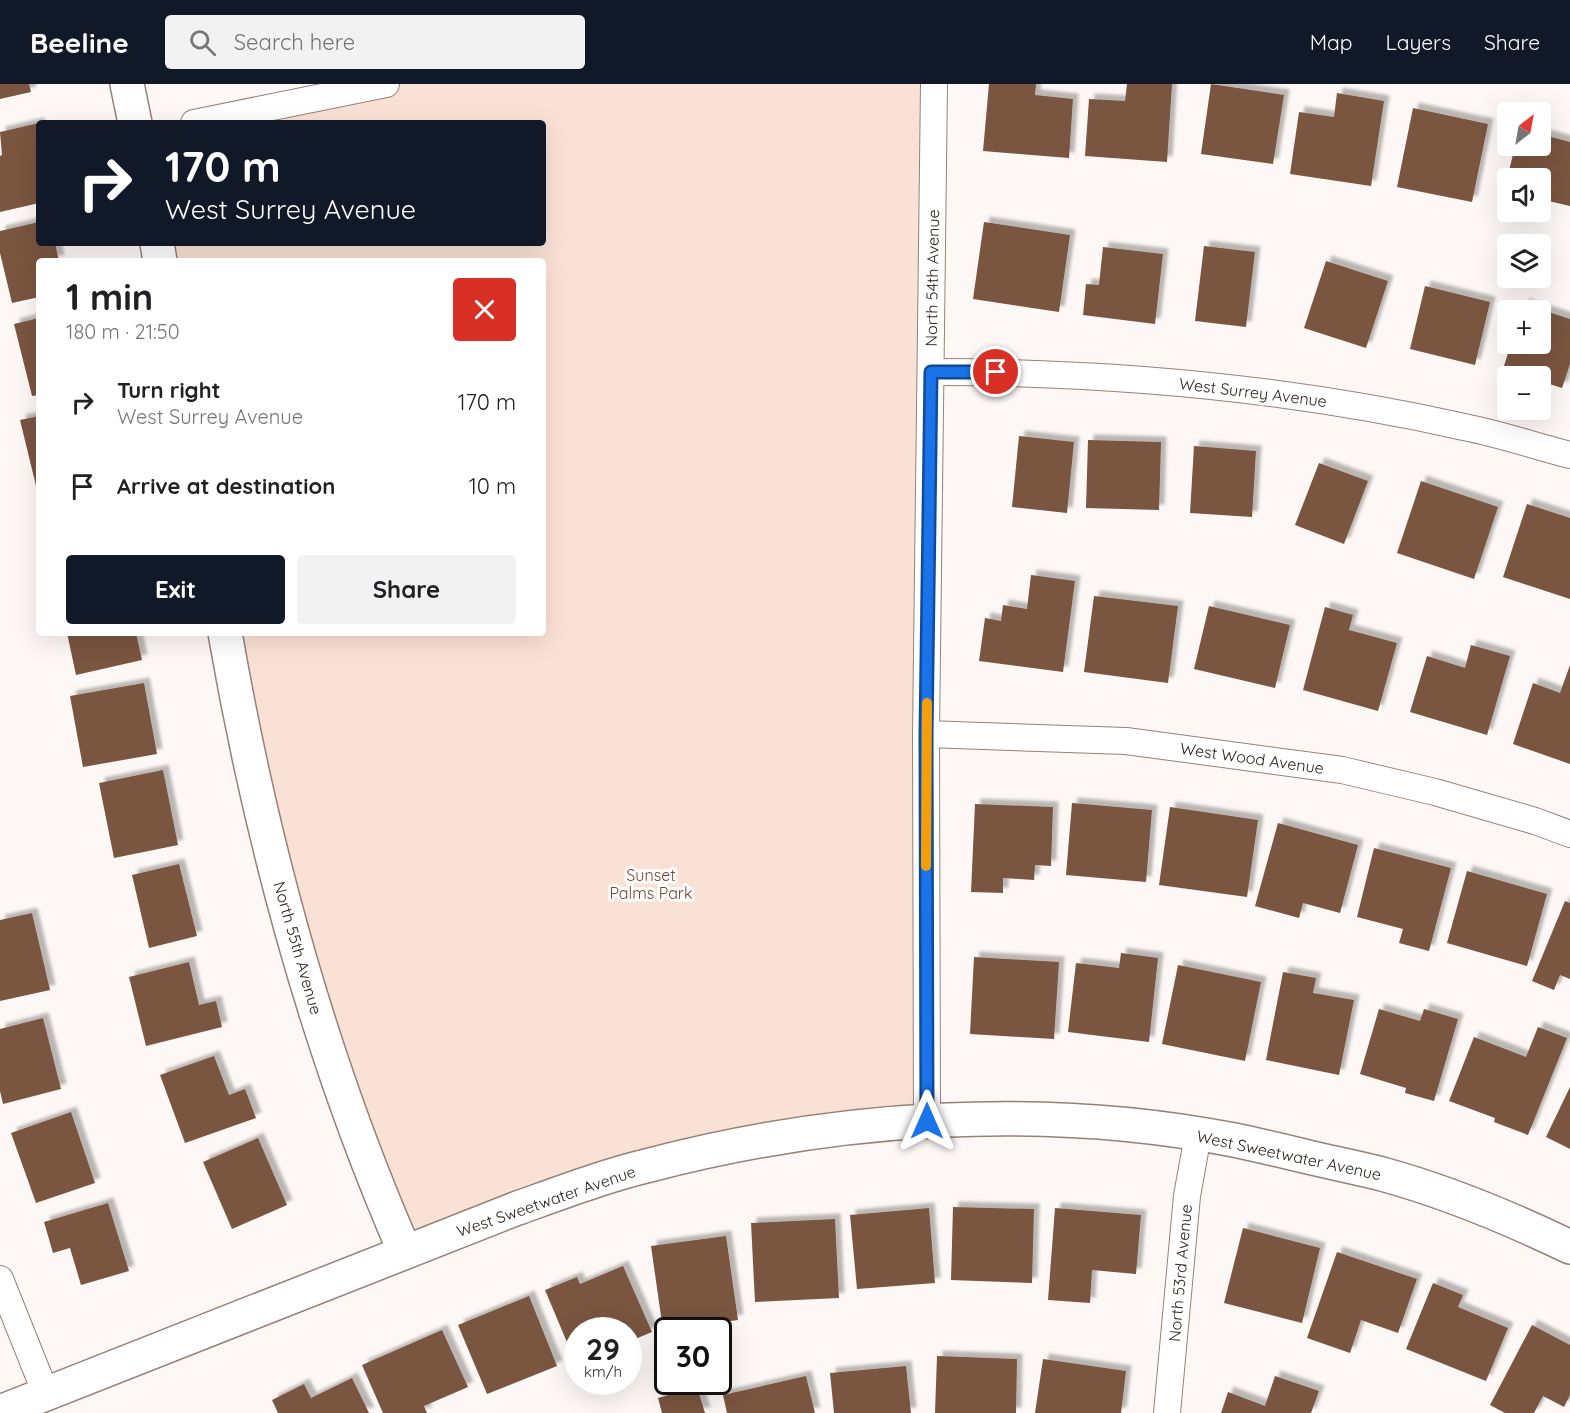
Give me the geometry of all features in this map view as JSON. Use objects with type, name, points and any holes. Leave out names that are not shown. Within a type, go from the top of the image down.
[{"type":"street","points":[[127,84],[134,120]]},
{"type":"street","points":[[209,120],[386,84]]},
{"type":"street","name":"North 54th Avenue","points":[[927,1121],[926,734],[934,84]]},
{"type":"street","name":"West Surrey Avenue","points":[[931,372],[996,372],[1168,382],[1324,400],[1466,427],[1570,455]]},
{"type":"street","name":"North 55th Avenue","points":[[226,636],[269,850],[350,1115],[405,1252]]},
{"type":"street","name":"West Wood Avenue","points":[[926,734],[1126,741],[1342,770],[1435,792],[1535,821],[1570,834]]},
{"type":"street","name":"West Sweetwater Avenue","points":[[0,1412],[576,1187],[649,1165],[730,1146],[795,1135],[927,1121],[1074,1120],[1233,1140],[1383,1174],[1527,1226],[1570,1247]]},
{"type":"street","name":"North 53rd Avenue","points":[[1167,1413],[1187,1196],[1198,1135]]},
{"type":"street","points":[[0,1279],[46,1394]]},
{"type":"green space","name":"Sunset Palms Park","points":[[386,84],[934,84],[927,1121],[795,1135],[405,1252],[383,1201],[226,636],[546,636],[546,258],[160,258],[158,246],[546,246],[546,120],[209,120]]},
{"type":"building","points":[[0,84],[29,84],[31,92],[0,99]]},
{"type":"building","points":[[989,84],[1036,84],[1035,95],[1073,99],[1069,158],[983,151]]},
{"type":"building","points":[[1127,84],[1172,84],[1167,162],[1085,156],[1089,99],[1125,101]]},
{"type":"building","points":[[1211,84],[1284,95],[1273,164],[1201,154]]},
{"type":"building","points":[[1337,93],[1384,101],[1371,186],[1290,174],[1299,112],[1334,117]]},
{"type":"building","points":[[1413,108],[1488,124],[1472,202],[1397,187]]},
{"type":"building","points":[[36,124],[36,204],[0,212],[0,156],[2,155],[0,132]]},
{"type":"building","points":[[1551,137],[1570,142],[1570,206],[1551,202],[1551,168],[1510,168],[1513,156],[1551,156]]},
{"type":"building","points":[[984,222],[1070,235],[1059,312],[973,299]]},
{"type":"building","points":[[36,223],[36,246],[56,246],[58,258],[36,258],[36,298],[12,303],[0,253],[0,231]]},
{"type":"building","points":[[1204,246],[1255,252],[1246,327],[1195,321]]},
{"type":"building","points":[[1103,247],[1163,254],[1155,324],[1083,315],[1086,284],[1099,285]]},
{"type":"building","points":[[1326,261],[1388,281],[1366,348],[1304,328]]},
{"type":"building","points":[[1425,286],[1490,302],[1475,365],[1410,349]]},
{"type":"building","points":[[1551,313],[1570,319],[1570,364],[1562,388],[1551,384],[1551,366],[1504,366],[1508,354],[1551,354]]},
{"type":"building","points":[[36,319],[36,395],[32,396],[14,324]]},
{"type":"building","points":[[36,417],[36,486],[20,420]]},
{"type":"building","points":[[1019,436],[1074,442],[1067,513],[1012,507]]},
{"type":"building","points":[[1088,440],[1161,442],[1159,510],[1086,508]]},
{"type":"building","points":[[1194,446],[1256,451],[1252,517],[1190,513]]},
{"type":"building","points":[[1319,463],[1368,481],[1344,544],[1295,525]]},
{"type":"building","points":[[1421,481],[1498,507],[1474,579],[1397,553]]},
{"type":"building","points":[[1527,504],[1570,518],[1570,599],[1503,577]]},
{"type":"building","points":[[1031,575],[1075,581],[1063,672],[979,661],[985,618],[1001,621],[1003,605],[1027,609]]},
{"type":"building","points":[[1094,596],[1178,606],[1168,683],[1084,672]]},
{"type":"building","points":[[1209,606],[1290,625],[1275,688],[1194,669]]},
{"type":"building","points":[[1325,607],[1353,615],[1349,630],[1397,643],[1378,711],[1303,690]]},
{"type":"building","points":[[68,636],[137,636],[142,660],[76,675]]},
{"type":"building","points":[[1471,645],[1510,656],[1487,735],[1410,712],[1427,656],[1465,668]]},
{"type":"building","points":[[1570,665],[1570,764],[1513,744],[1533,683],[1560,693]]},
{"type":"building","points":[[144,683],[157,754],[83,767],[70,696]]},
{"type":"building","points":[[163,770],[178,845],[114,858],[99,783]]},
{"type":"building","points":[[1072,803],[1152,810],[1146,882],[1066,875]]},
{"type":"building","points":[[975,804],[1053,807],[1051,866],[1035,865],[1034,880],[1003,878],[1003,893],[971,892]]},
{"type":"building","points":[[1170,807],[1258,820],[1247,897],[1159,885]]},
{"type":"building","points":[[1278,823],[1358,845],[1340,913],[1303,903],[1299,918],[1255,906]]},
{"type":"building","points":[[1374,848],[1451,868],[1429,951],[1399,943],[1403,929],[1357,917]]},
{"type":"building","points":[[179,864],[197,936],[149,948],[132,875]]},
{"type":"building","points":[[1467,871],[1547,894],[1527,966],[1447,943]]},
{"type":"building","points":[[1565,901],[1570,903],[1570,979],[1560,975],[1554,990],[1532,981]]},
{"type":"building","points":[[32,913],[50,990],[0,1001],[0,920]]},
{"type":"building","points":[[1121,953],[1158,958],[1149,1042],[1068,1032],[1076,963],[1119,968]]},
{"type":"building","points":[[974,957],[1059,962],[1054,1039],[970,1034]]},
{"type":"building","points":[[189,962],[199,1005],[216,1001],[222,1027],[146,1046],[129,977]]},
{"type":"building","points":[[1178,965],[1261,982],[1245,1061],[1162,1044]]},
{"type":"building","points":[[1283,972],[1316,978],[1313,993],[1354,1000],[1339,1075],[1266,1060]]},
{"type":"building","points":[[1379,1009],[1420,1021],[1424,1009],[1458,1019],[1434,1101],[1405,1093],[1406,1088],[1360,1074]]},
{"type":"building","points":[[43,1018],[61,1089],[3,1104],[0,1091],[0,1029]]},
{"type":"building","points":[[1538,1027],[1567,1038],[1528,1135],[1494,1122],[1495,1118],[1449,1101],[1474,1037],[1526,1057]]},
{"type":"building","points":[[214,1056],[229,1095],[245,1089],[256,1118],[185,1143],[160,1075]]},
{"type":"building","points":[[1570,1087],[1570,1149],[1546,1137]]},
{"type":"building","points":[[71,1112],[95,1183],[36,1203],[11,1133]]},
{"type":"building","points":[[258,1138],[287,1205],[232,1229],[203,1162]]},
{"type":"building","points":[[108,1203],[129,1271],[81,1285],[70,1248],[53,1253],[44,1222]]},
{"type":"building","points":[[953,1207],[1034,1209],[1032,1283],[951,1280]]},
{"type":"building","points":[[929,1208],[935,1283],[857,1289],[850,1215]]},
{"type":"building","points":[[1055,1208],[1141,1215],[1136,1274],[1092,1270],[1090,1303],[1048,1300]]},
{"type":"building","points":[[835,1219],[839,1298],[755,1302],[751,1223]]},
{"type":"building","points":[[1243,1228],[1320,1248],[1302,1323],[1224,1303]]},
{"type":"building","points":[[726,1236],[738,1320],[732,1321],[732,1317],[661,1317],[651,1246]]},
{"type":"building","points":[[1337,1252],[1417,1279],[1398,1333],[1361,1320],[1350,1353],[1307,1338]]},
{"type":"building","points":[[623,1266],[652,1332],[642,1336],[642,1317],[564,1317],[564,1335],[545,1290],[577,1277],[580,1284]]},
{"type":"building","points":[[1433,1283],[1463,1295],[1458,1307],[1508,1328],[1486,1381],[1406,1349]]},
{"type":"building","points":[[529,1296],[557,1366],[487,1394],[458,1325]]},
{"type":"building","points":[[1532,1325],[1570,1345],[1570,1395],[1564,1407],[1543,1396],[1534,1413],[1505,1413],[1490,1405]]},
{"type":"building","points":[[442,1330],[468,1387],[424,1406],[427,1413],[383,1413],[362,1365]]},
{"type":"building","points":[[937,1356],[1017,1359],[1016,1413],[935,1413]]},
{"type":"building","points":[[1043,1359],[1126,1371],[1121,1413],[1035,1413]]},
{"type":"building","points":[[906,1366],[911,1413],[834,1413],[830,1373]]},
{"type":"building","points":[[806,1376],[815,1413],[727,1413],[723,1395],[732,1395],[732,1393]]},
{"type":"building","points":[[1275,1376],[1319,1391],[1311,1413],[1221,1413],[1228,1392],[1265,1406]]},
{"type":"building","points":[[352,1378],[369,1413],[278,1413],[272,1400],[304,1384],[311,1398]]},
{"type":"building","points":[[669,1395],[699,1395],[705,1413],[662,1413],[658,1398]]},
{"type":"slow traffic","points":[[926,866],[927,703]]},
{"type":"route","points":[[927,1121],[926,734],[931,372],[996,372]]}]
